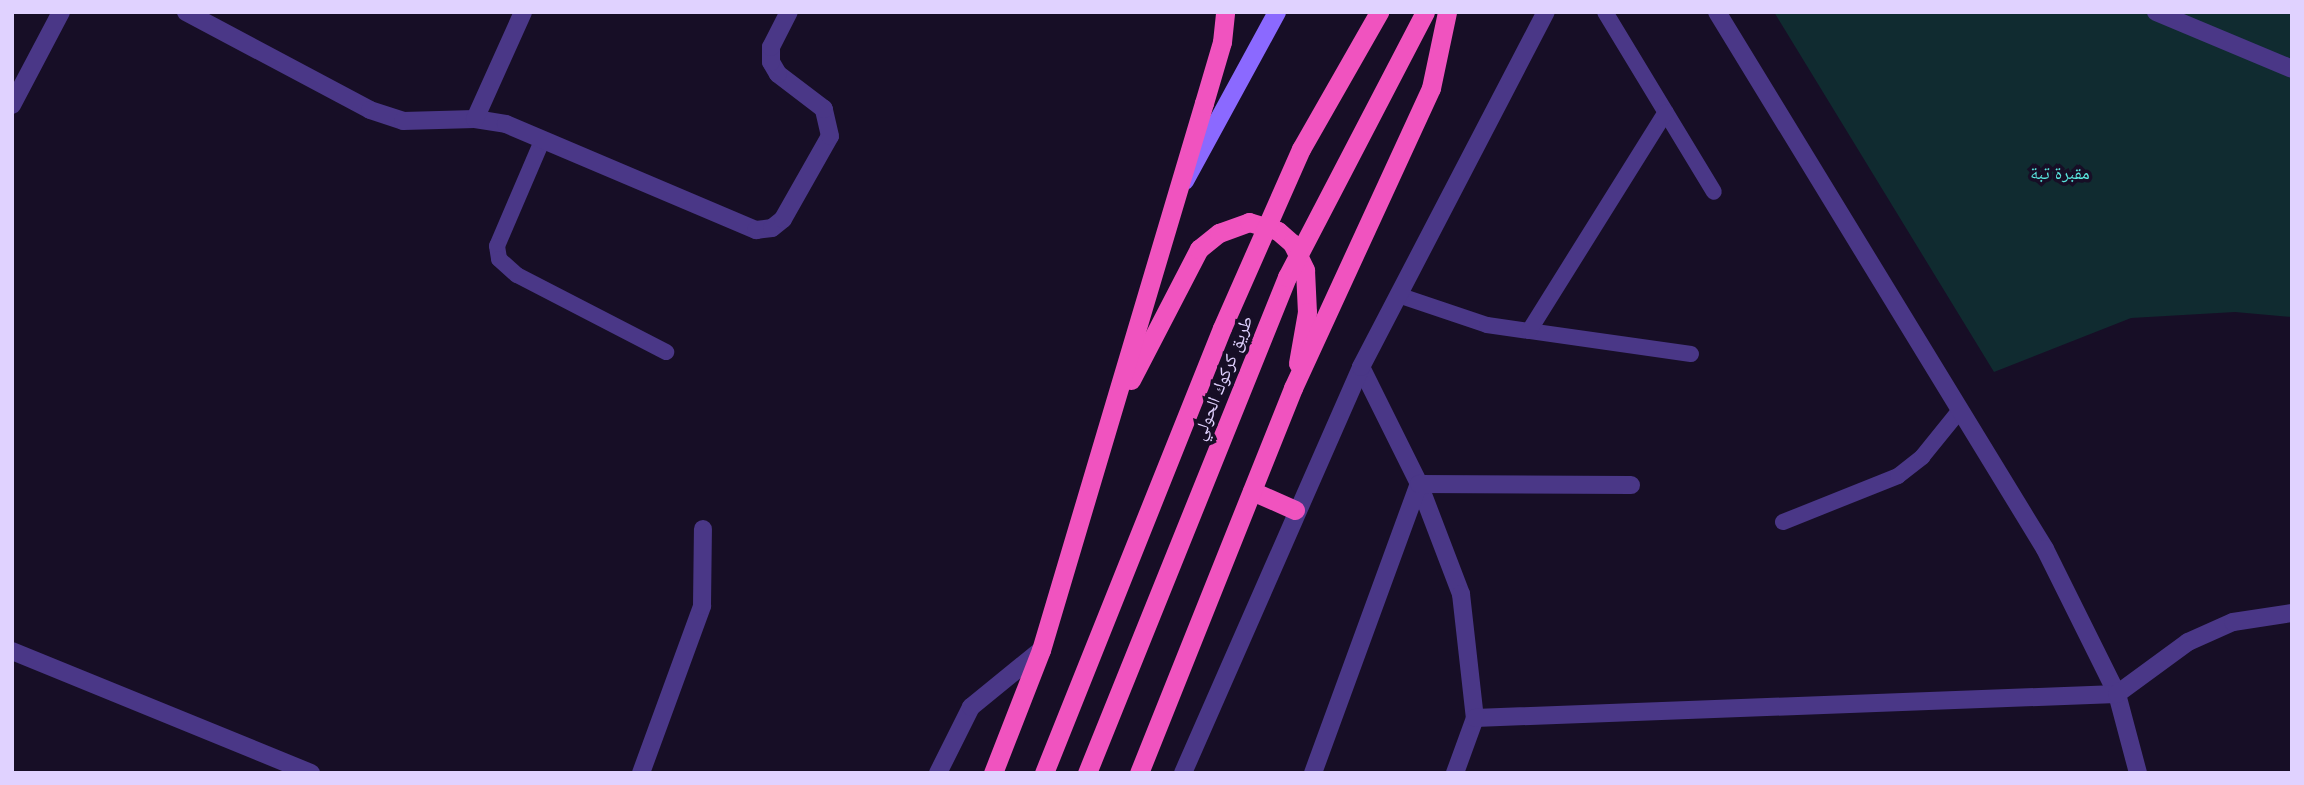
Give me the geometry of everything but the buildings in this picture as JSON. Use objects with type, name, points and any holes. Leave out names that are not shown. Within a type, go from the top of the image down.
[{"type":"highway","points":[[993,773],[1041,650],[1222,42],[1225,12]]},
{"type":"highway","name":"طريق كركوك الحولي","points":[[1044,773],[1222,328],[1295,162],[1379,12]]},
{"type":"highway","name":"طريق كركوك الحولي","points":[[1087,773],[1287,277],[1425,12]]},
{"type":"highway","points":[[1139,773],[1293,388],[1430,88],[1447,12]]},
{"type":"highway","points":[[1104,438],[1186,269],[1199,249],[1234,225],[1249,222],[1279,231],[1292,243],[1306,270],[1307,312],[1293,388]]},
{"type":"highway","points":[[1252,491],[1295,510]]},
{"type":"main road","points":[[1174,202],[1277,12]]},
{"type":"street","points":[[12,105],[61,12]]},
{"type":"street","points":[[186,12],[370,110],[403,121],[475,119],[506,124],[744,227],[772,228],[783,219],[830,136],[824,109],[778,74],[771,62],[771,47],[789,12]]},
{"type":"street","points":[[475,119],[523,12]]},
{"type":"street","points":[[1183,773],[1295,510],[1361,367],[1546,12]]},
{"type":"street","points":[[1717,12],[2045,549],[2117,694],[2138,773]]},
{"type":"street","points":[[2156,12],[2292,69]]},
{"type":"street","points":[[1361,367],[1419,484],[1461,594],[1475,718],[1455,773]]},
{"type":"street","points":[[1419,484],[1631,485]]},
{"type":"street","points":[[1313,773],[1419,484]]},
{"type":"street","points":[[641,773],[702,606],[703,529]]},
{"type":"street","points":[[1475,718],[2117,694],[2188,642],[2233,622],[2292,613]]},
{"type":"street","points":[[938,773],[971,707],[1041,650]]},
{"type":"street","points":[[12,651],[311,773]]},
{"type":"lane","points":[[1605,12],[1714,192]]},
{"type":"lane","points":[[1529,331],[1666,112]]},
{"type":"lane","points":[[542,141],[497,246],[499,259],[517,275],[666,352]]},
{"type":"lane","points":[[1398,295],[1458,318],[1690,354]]},
{"type":"lane","points":[[1783,522],[1898,476],[1922,457],[1961,411]]},
{"type":"green space","name":"مقبرة تبة","points":[[1774,12],[2292,12],[2292,317],[2235,312],[2131,318],[1994,372]]}]
